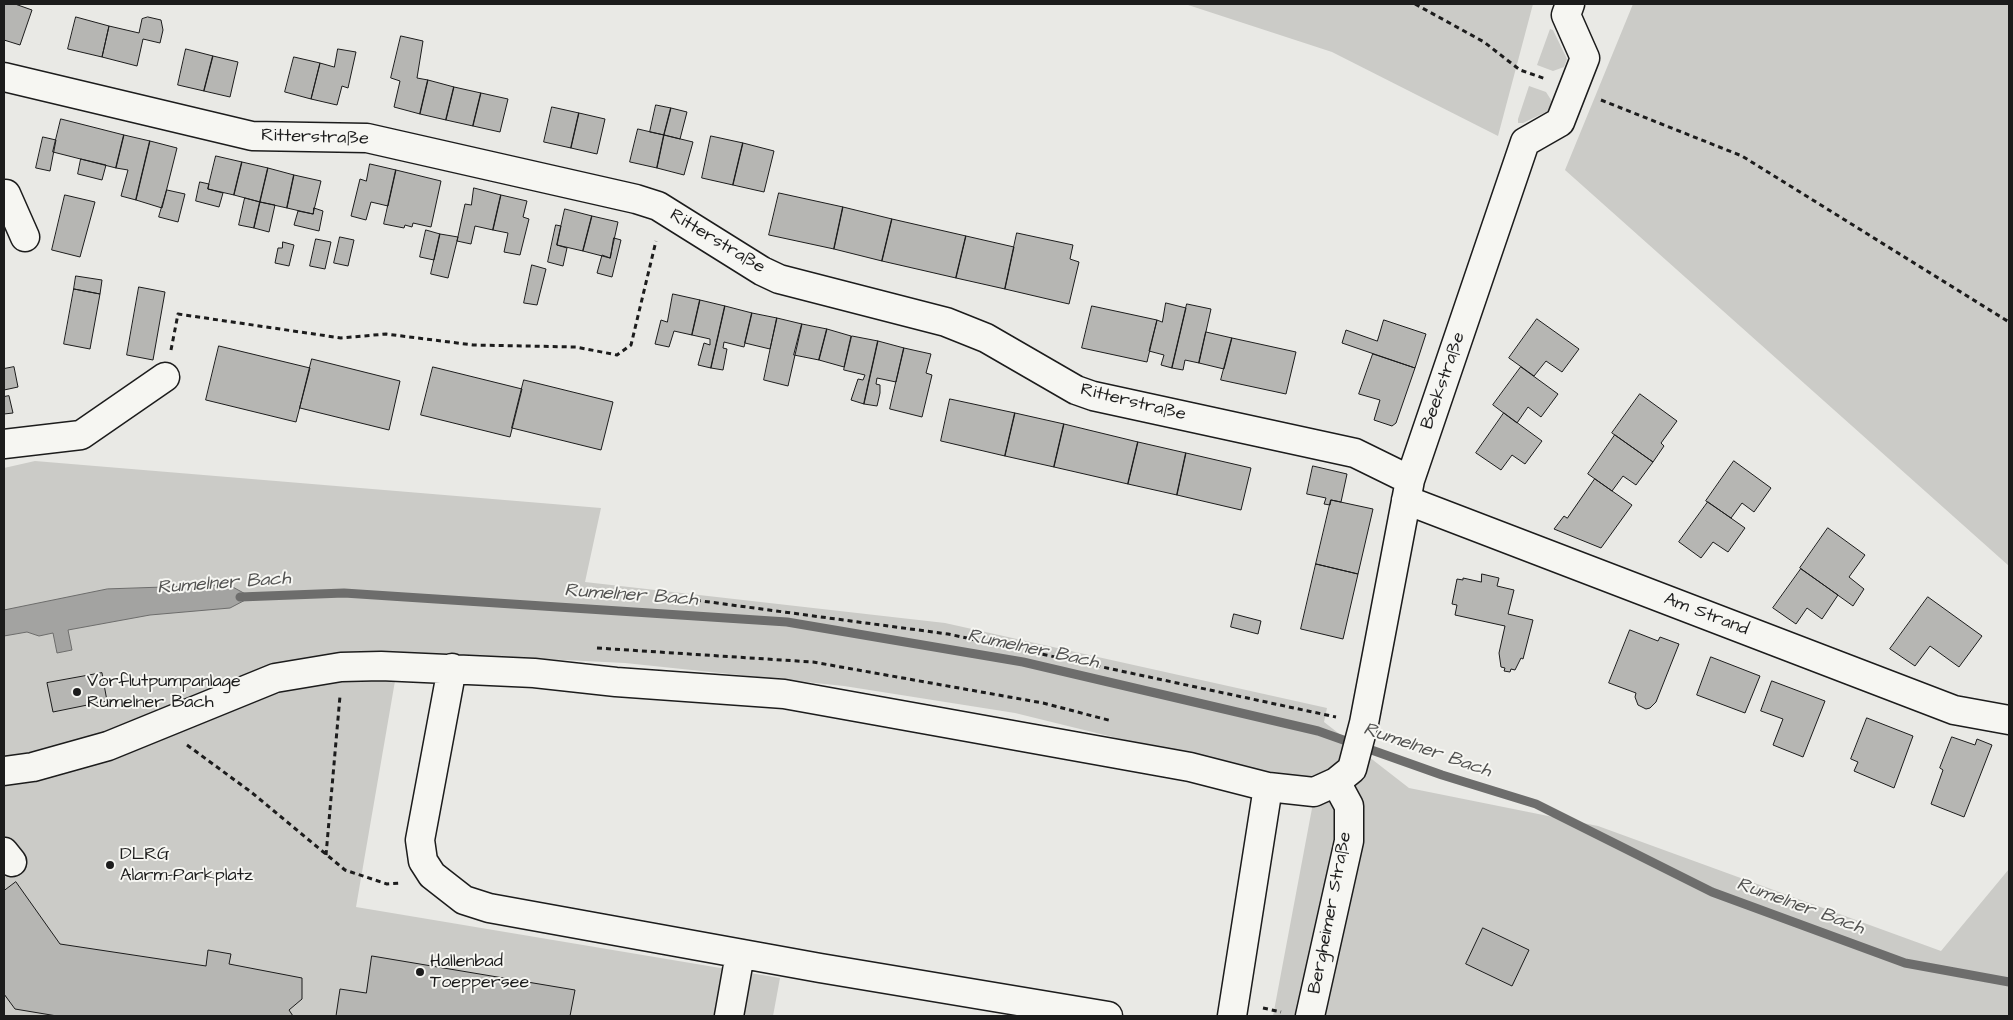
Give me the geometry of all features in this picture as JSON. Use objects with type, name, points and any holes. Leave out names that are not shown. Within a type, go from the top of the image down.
[{"type":"street","name":"Beekstraße","points":[[1344,776],[1364,722],[1408,490],[1525,142],[1560,122],[1585,58],[1566,16],[1570,4]]},
{"type":"street","name":"Ritterstraße","points":[[4,77],[252,136],[367,138],[636,199],[664,210],[762,272],[779,279],[953,325],[986,338],[1085,394],[1356,454],[1408,490]]},
{"type":"street","points":[[4,194],[6,194],[25,236]]},
{"type":"street","points":[[4,444],[81,435],[165,377]]},
{"type":"street","name":"Am Strand","points":[[1408,490],[1954,710],[2009,720]]},
{"type":"street","points":[[4,771],[33,767],[108,746],[276,678],[341,667],[452,668],[784,694],[1190,767],[1268,787],[1314,792],[1344,776]]},
{"type":"street","points":[[452,668],[420,840],[423,861],[432,875],[464,900],[489,908],[740,954],[1108,1016]]},
{"type":"street","name":"Bergheimer Straße","points":[[1310,1016],[1349,841],[1349,806],[1344,776]]},
{"type":"street","points":[[1233,1009],[1268,787]]},
{"type":"street","points":[[729,1016],[740,954]]},
{"type":"path","points":[[1415,4],[1484,42],[1520,70],[1742,156],[2009,322]]},
{"type":"path","points":[[165,377],[178,314],[341,338],[386,334],[473,345],[576,347],[616,355],[632,345],[664,210]]},
{"type":"path","points":[[687,599],[948,634],[1364,722]]},
{"type":"path","points":[[326,855],[341,667]]},
{"type":"path","points":[[157,727],[178,739],[251,792],[344,870],[387,884],[404,883],[432,875]]},
{"type":"path","points":[[1233,1009],[1282,1012]]},
{"type":"shaded area","points":[[1185,4],[1533,4],[1498,136],[1332,52]]},
{"type":"shaded area","points":[[1633,4],[2009,4],[2009,566],[1565,170]]},
{"type":"shaded area","points":[[1550,29],[1553,30],[1567,59],[1564,67],[1553,71],[1537,65]]},
{"type":"shaded area","points":[[1529,86],[1546,92],[1553,103],[1550,110],[1523,123],[1518,123],[1518,119]]},
{"type":"shaded area","points":[[35,461],[601,508],[585,582],[945,623],[1327,708],[1324,722],[1409,788],[1598,826],[1941,951],[2009,869],[2009,1016],[1273,1016],[1316,787],[1015,713],[844,686],[625,663],[400,652],[356,907],[780,978],[773,1016],[4,1016],[4,468]]},
{"type":"shaded area","points":[[229,585],[251,597],[230,608],[150,615],[68,630],[72,650],[57,653],[53,633],[39,636],[27,632],[4,636],[4,610],[107,589]]},
{"type":"building","points":[[5,4],[15,4],[32,10],[20,45],[4,40]]},
{"type":"building","points":[[76,17],[109,26],[102,57],[68,49]]},
{"type":"building","points":[[148,17],[161,20],[163,30],[160,43],[143,39],[137,66],[102,57],[109,26],[139,33],[142,19]]},
{"type":"building","points":[[401,36],[423,41],[417,78],[428,80],[420,114],[394,107],[400,81],[391,78]]},
{"type":"building","points":[[186,49],[213,56],[204,91],[178,85]]},
{"type":"building","points":[[338,49],[356,52],[348,88],[342,86],[337,105],[311,99],[320,63],[334,67]]},
{"type":"building","points":[[213,56],[238,62],[230,97],[204,91]]},
{"type":"building","points":[[294,57],[320,63],[311,99],[285,92]]},
{"type":"building","points":[[428,80],[454,87],[446,120],[420,114]]},
{"type":"building","points":[[454,87],[481,93],[473,126],[446,120]]},
{"type":"building","points":[[481,93],[508,99],[500,132],[473,126]]},
{"type":"building","points":[[656,105],[671,108],[664,135],[650,132]]},
{"type":"building","points":[[552,107],[579,113],[571,148],[544,142]]},
{"type":"building","points":[[671,108],[687,112],[680,139],[664,135]]},
{"type":"building","points":[[579,113],[605,119],[597,154],[571,148]]},
{"type":"building","points":[[61,119],[124,135],[116,168],[53,152]]},
{"type":"building","points":[[638,129],[664,135],[657,168],[630,162]]},
{"type":"building","points":[[124,135],[150,141],[136,200],[121,196],[128,170],[116,168]]},
{"type":"building","points":[[664,135],[693,142],[684,175],[657,168]]},
{"type":"building","points":[[711,136],[743,143],[733,185],[702,178]]},
{"type":"building","points":[[43,137],[56,140],[50,171],[36,168]]},
{"type":"building","points":[[150,141],[177,148],[162,208],[136,200]]},
{"type":"building","points":[[743,143],[774,151],[764,192],[733,185]]},
{"type":"building","points":[[216,156],[242,162],[234,195],[208,189]]},
{"type":"building","points":[[81,159],[106,165],[102,180],[78,174]]},
{"type":"building","points":[[242,162],[268,168],[260,202],[234,195]]},
{"type":"building","points":[[370,164],[396,170],[388,206],[371,202],[366,220],[351,216],[360,179],[366,181]]},
{"type":"building","points":[[268,168],[294,175],[287,208],[260,202]]},
{"type":"building","points":[[396,170],[441,181],[431,227],[413,223],[412,227],[405,225],[404,228],[384,224]]},
{"type":"building","points":[[294,175],[321,181],[313,214],[287,208]]},
{"type":"building","points":[[200,182],[209,184],[208,189],[223,193],[219,207],[196,201]]},
{"type":"building","points":[[474,188],[501,195],[493,230],[475,226],[471,244],[457,241],[465,204],[471,205]]},
{"type":"building","points":[[167,190],[185,194],[178,222],[159,217]]},
{"type":"building","points":[[779,193],[843,207],[834,249],[769,235]]},
{"type":"building","points":[[65,195],[95,202],[80,257],[52,250]]},
{"type":"building","points":[[501,195],[527,201],[523,217],[529,219],[520,255],[504,252],[508,233],[493,230]]},
{"type":"building","points":[[245,198],[260,202],[254,228],[239,225]]},
{"type":"building","points":[[260,202],[275,205],[269,232],[254,228]]},
{"type":"building","points":[[843,207],[892,219],[882,261],[834,249]]},
{"type":"building","points":[[314,208],[323,211],[319,231],[294,225],[298,211],[313,214]]},
{"type":"building","points":[[565,209],[592,216],[583,251],[557,245]]},
{"type":"building","points":[[592,216],[618,222],[610,258],[583,251]]},
{"type":"building","points":[[892,219],[966,236],[956,278],[882,261]]},
{"type":"building","points":[[556,225],[561,226],[557,245],[567,248],[563,266],[548,262]]},
{"type":"building","points":[[426,230],[440,234],[434,260],[420,257]]},
{"type":"building","points":[[1017,233],[1073,245],[1070,259],[1079,262],[1069,304],[1005,289]]},
{"type":"building","points":[[440,234],[458,237],[448,278],[431,274]]},
{"type":"building","points":[[966,236],[1014,247],[1005,289],[956,278]]},
{"type":"building","points":[[340,237],[354,240],[348,266],[334,263]]},
{"type":"building","points":[[614,238],[621,240],[612,277],[597,273],[602,255],[610,258]]},
{"type":"building","points":[[316,239],[331,242],[325,269],[310,266]]},
{"type":"building","points":[[283,242],[294,245],[289,266],[275,263],[278,248],[282,248]]},
{"type":"building","points":[[532,265],[546,269],[537,305],[524,303]]},
{"type":"building","points":[[76,276],[102,280],[100,294],[74,289]]},
{"type":"building","points":[[139,287],[165,292],[153,360],[127,355]]},
{"type":"building","points":[[74,289],[100,294],[90,349],[64,344]]},
{"type":"building","points":[[673,294],[700,300],[692,335],[674,331],[669,347],[655,344],[661,320],[667,322]]},
{"type":"building","points":[[700,300],[725,306],[711,368],[698,365],[704,343],[710,345],[710,339],[692,335]]},
{"type":"building","points":[[1166,303],[1186,308],[1172,368],[1161,365],[1164,355],[1149,351],[1157,320],[1162,322]]},
{"type":"building","points":[[1187,304],[1211,309],[1199,363],[1185,360],[1183,370],[1172,368]]},
{"type":"building","points":[[725,306],[752,313],[744,347],[724,342],[723,348],[727,349],[723,370],[711,368]]},
{"type":"building","points":[[1092,306],[1157,320],[1147,362],[1082,348]]},
{"type":"building","points":[[752,313],[777,318],[770,349],[745,343]]},
{"type":"building","points":[[777,318],[802,324],[788,386],[764,380]]},
{"type":"building","points":[[1537,319],[1579,349],[1562,372],[1546,361],[1534,376],[1509,358]]},
{"type":"building","points":[[1384,320],[1426,334],[1415,368],[1342,343],[1346,330],[1377,341]]},
{"type":"building","points":[[802,324],[827,329],[819,360],[794,355]]},
{"type":"building","points":[[827,329],[851,336],[844,367],[819,360]]},
{"type":"building","points":[[1206,332],[1232,338],[1224,369],[1199,363]]},
{"type":"building","points":[[852,336],[878,341],[864,404],[851,400],[858,379],[863,380],[865,375],[844,370]]},
{"type":"building","points":[[1232,338],[1296,352],[1286,394],[1221,380]]},
{"type":"building","points":[[878,341],[904,348],[896,382],[877,378],[876,384],[880,385],[880,393],[877,406],[864,404]]},
{"type":"building","points":[[219,346],[310,368],[296,422],[206,400]]},
{"type":"building","points":[[904,348],[931,354],[926,373],[932,375],[922,417],[890,409]]},
{"type":"building","points":[[1373,354],[1415,368],[1396,423],[1392,426],[1374,420],[1380,400],[1359,394]]},
{"type":"building","points":[[312,359],[400,381],[389,430],[300,408]]},
{"type":"building","points":[[14,367],[18,387],[4,390],[4,369]]},
{"type":"building","points":[[433,367],[522,389],[510,437],[421,415]]},
{"type":"building","points":[[1521,367],[1558,394],[1541,417],[1528,407],[1517,423],[1493,405]]},
{"type":"building","points":[[524,380],[613,402],[601,450],[512,428]]},
{"type":"building","points":[[1640,394],[1677,421],[1661,443],[1664,446],[1653,462],[1612,433]]},
{"type":"building","points":[[9,396],[13,413],[4,414],[4,397]]},
{"type":"building","points":[[950,399],[1015,413],[1005,456],[941,441]]},
{"type":"building","points":[[1015,413],[1064,424],[1054,467],[1005,456]]},
{"type":"building","points":[[1504,413],[1542,441],[1525,464],[1512,455],[1501,470],[1476,453]]},
{"type":"building","points":[[1064,424],[1138,442],[1128,484],[1054,467]]},
{"type":"building","points":[[1615,435],[1653,462],[1636,485],[1623,476],[1612,491],[1588,474]]},
{"type":"building","points":[[1138,442],[1186,453],[1177,495],[1128,484]]},
{"type":"building","points":[[1186,453],[1251,468],[1241,510],[1177,495]]},
{"type":"building","points":[[1734,461],[1771,488],[1754,512],[1742,503],[1731,518],[1706,501]]},
{"type":"building","points":[[1313,466],[1347,474],[1341,502],[1331,500],[1330,505],[1324,504],[1326,498],[1307,494]]},
{"type":"building","points":[[1595,479],[1632,505],[1601,548],[1554,529],[1564,516],[1567,518]]},
{"type":"building","points":[[1331,500],[1373,509],[1358,574],[1316,564]]},
{"type":"building","points":[[1708,502],[1745,528],[1728,552],[1713,542],[1701,558],[1679,542]]},
{"type":"building","points":[[1828,528],[1865,555],[1849,577],[1864,589],[1853,606],[1800,568]]},
{"type":"building","points":[[1316,564],[1358,574],[1343,639],[1301,629]]},
{"type":"building","points":[[1801,569],[1838,595],[1822,619],[1807,608],[1796,624],[1773,608]]},
{"type":"building","points":[[1482,574],[1499,578],[1497,586],[1514,590],[1508,614],[1533,620],[1523,659],[1521,658],[1515,670],[1511,669],[1510,672],[1504,671],[1505,668],[1501,667],[1499,653],[1505,626],[1455,615],[1457,605],[1452,604],[1457,579],[1463,580],[1463,578],[1481,582]]},
{"type":"building","points":[[1928,597],[1982,636],[1959,667],[1930,646],[1915,666],[1890,649]]},
{"type":"building","points":[[1234,614],[1261,621],[1258,634],[1231,627]]},
{"type":"building","points":[[1630,630],[1658,641],[1660,637],[1679,644],[1656,702],[1646,709],[1638,705],[1635,697],[1636,693],[1609,683]]},
{"type":"building","points":[[1711,657],[1760,676],[1745,713],[1697,695]]},
{"type":"building","name":"Vorflutpumpanlage Rumelner Bach","points":[[102,673],[107,701],[53,712],[47,683]]},
{"type":"building","points":[[1772,681],[1825,701],[1803,757],[1773,745],[1783,719],[1761,711]]},
{"type":"building","points":[[1867,718],[1913,736],[1894,788],[1854,771],[1858,762],[1851,759]]},
{"type":"building","points":[[1952,737],[1975,745],[1977,739],[1992,745],[1964,817],[1931,804],[1943,770],[1940,768]]},
{"type":"building","points":[[16,882],[60,944],[206,966],[208,950],[231,954],[229,964],[302,978],[302,999],[289,1010],[293,1016],[57,1016],[15,1009],[4,994],[4,891]]},
{"type":"building","points":[[1483,928],[1529,950],[1512,986],[1466,964]]},
{"type":"building","name":"Hallenbad Toeppersee","points":[[372,956],[575,990],[570,1016],[336,1016],[340,989],[366,993]]},
{"type":"waterway","name":"Rumelner Bach","points":[[240,597],[344,593],[787,622],[1023,662],[1318,731],[1442,775],[1536,804],[1712,892],[1905,963],[2009,982]]},
{"type":"place","name":"Vorflutpumpanlage Rumelner Bach","points":[[77,692]]},
{"type":"place","name":"DLRG Alarm-Parkplatz","points":[[110,865]]},
{"type":"place","name":"Hallenbad Toeppersee","points":[[420,972]]}]
